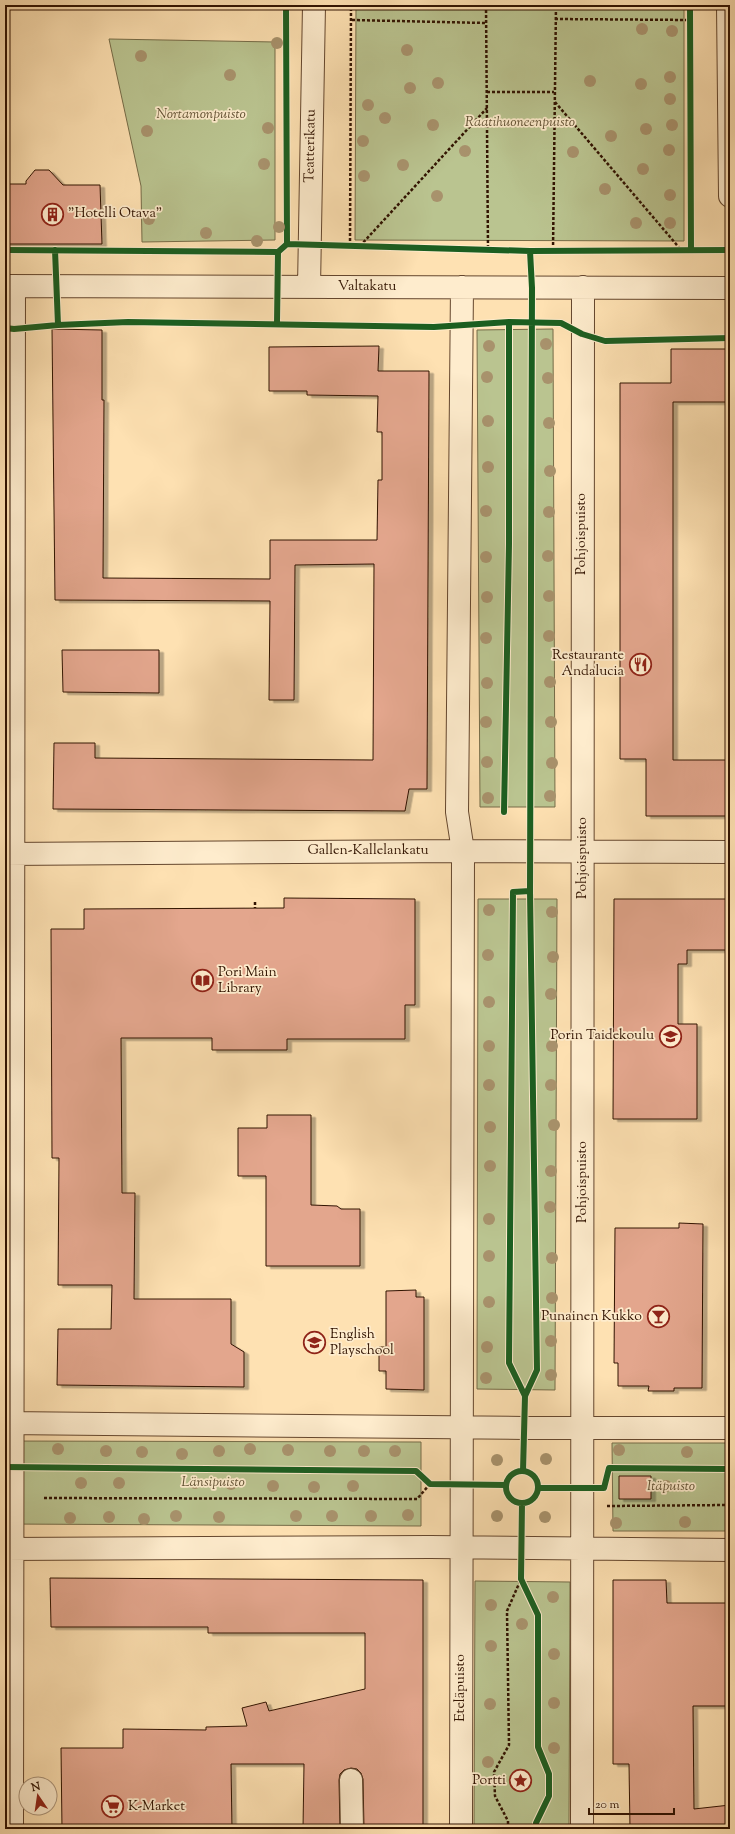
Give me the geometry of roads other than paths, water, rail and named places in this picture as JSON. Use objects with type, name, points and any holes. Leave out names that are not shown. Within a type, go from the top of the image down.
[{"type":"street","name":"Teatterikatu","points":[[309,287],[314,5]]},
{"type":"street","points":[[728,5],[730,196]]},
{"type":"street","points":[[10,286],[9,1549],[12,1829]]},
{"type":"street","name":"Valtakatu","points":[[10,286],[730,288]]},
{"type":"street","points":[[462,287],[457,812],[463,851],[462,1427]]},
{"type":"street","name":"Pohjoispuisto","points":[[583,287],[584,1428],[594,1488],[583,1549]]},
{"type":"street","name":"Gallen-Kallelankatu","points":[[10,854],[463,851],[730,852]]},
{"type":"street","points":[[9,1423],[730,1428]]},
{"type":"street","name":"Eteläpuisto","points":[[461,1829],[462,1427]]},
{"type":"street","points":[[9,1549],[462,1548],[730,1550]]},
{"type":"street","points":[[582,1829],[583,1549]]},
{"type":"street","points":[[351,1780],[352,1829]]},
{"type":"place","name":"\"Hotelli Otava\"","points":[[53,214]]},
{"type":"place","name":"Restaurante Andalucia","points":[[640,664]]},
{"type":"place","name":"Pori Main Library","points":[[202,981]]},
{"type":"place","name":"Porin Taidekoulu","points":[[670,1036]]},
{"type":"place","name":"Punainen Kukko","points":[[658,1317]]},
{"type":"place","name":"English Playschool","points":[[314,1343]]},
{"type":"place","name":"Portti","points":[[521,1781]]},
{"type":"place","name":"K-Market","points":[[112,1807]]},
{"type":"park label","name":"Nortamonpuisto","points":[[201,115]]},
{"type":"park label","name":"Raatihuoneenpuisto","points":[[520,123]]},
{"type":"park label","name":"Länsipuisto","points":[[213,1483]]},
{"type":"park label","name":"Itäpuisto","points":[[671,1487]]}]
